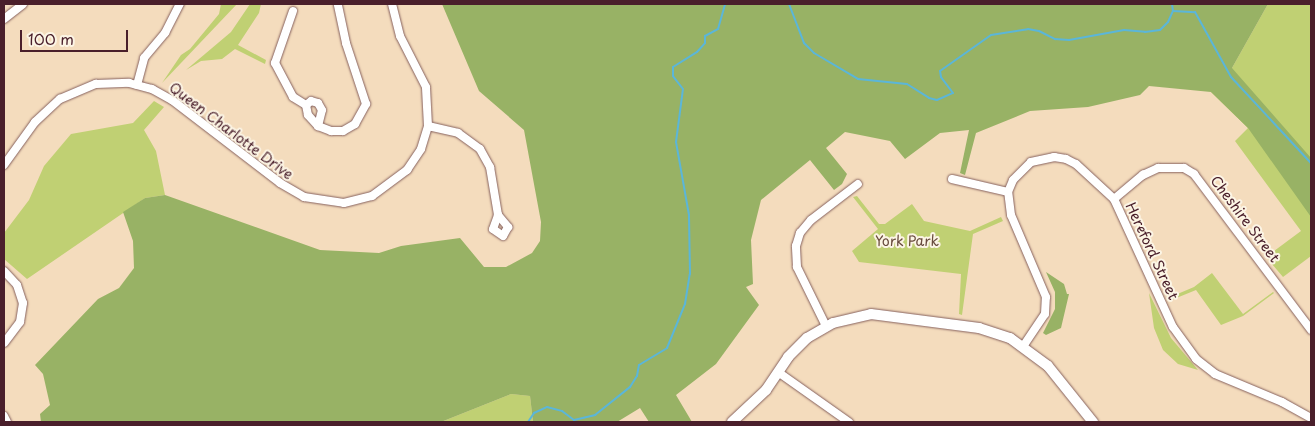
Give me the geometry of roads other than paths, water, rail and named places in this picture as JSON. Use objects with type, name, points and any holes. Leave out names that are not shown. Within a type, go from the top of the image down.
[{"type":"main road","points":[[732,422],[760,396],[798,346],[826,326],[856,316],[887,315],[979,328],[1024,345],[1048,366],[1093,422]]},
{"type":"street","points":[[4,18],[23,4]]},
{"type":"street","points":[[137,85],[144,58],[165,32],[180,4]]},
{"type":"street","points":[[294,12],[275,63],[293,97],[306,105],[308,115],[318,126],[331,131],[349,128],[361,117],[366,104],[346,43],[338,4]]},
{"type":"street","name":"Queen Charlotte Drive","points":[[4,165],[35,122],[60,99],[96,84],[137,85],[172,100],[280,183],[318,201],[354,201],[382,191],[397,180],[415,160],[428,126],[426,87],[400,36],[392,4]]},
{"type":"street","points":[[306,105],[315,101],[321,107],[318,126]]},
{"type":"street","points":[[428,126],[458,133],[480,149],[490,166],[498,215]]},
{"type":"street","name":"Hereford Street","points":[[1008,192],[1022,169],[1041,158],[1054,157],[1076,164],[1114,200],[1173,328],[1187,350],[1215,374],[1308,415]]},
{"type":"street","name":"Cheshire Street","points":[[1114,200],[1144,175],[1158,168],[1184,168],[1194,174],[1311,330]]},
{"type":"street","points":[[952,179],[1008,192],[1011,216],[1046,297],[1045,314],[1024,345]]},
{"type":"street","points":[[826,326],[797,267],[796,246],[800,233],[811,220],[858,184]]},
{"type":"street","points":[[4,271],[17,285],[23,303],[20,322],[4,343]]},
{"type":"street","points":[[778,372],[849,422]]},
{"type":"street","points":[[1308,415],[1311,406]]},
{"type":"street","points":[[4,416],[7,422]]},
{"type":"waterway","points":[[528,422],[534,413],[547,407],[562,411],[574,420],[595,415],[630,387],[637,376],[639,365],[667,348],[685,304],[690,274],[689,215],[676,142],[683,89],[673,76],[673,67],[697,52],[705,43],[705,36],[718,29],[725,4]]},
{"type":"waterway","points":[[789,4],[804,43],[814,53],[858,79],[907,84],[929,98],[937,100],[953,93],[941,77],[940,71],[991,35],[1028,29],[1039,31],[1055,39],[1069,40],[1124,30],[1145,32],[1160,30],[1168,22],[1173,11],[1172,4]]},
{"type":"waterway","points":[[1173,11],[1195,12],[1231,77],[1311,163]]},
{"type":"park label","name":"York Park","points":[[907,241]]}]
